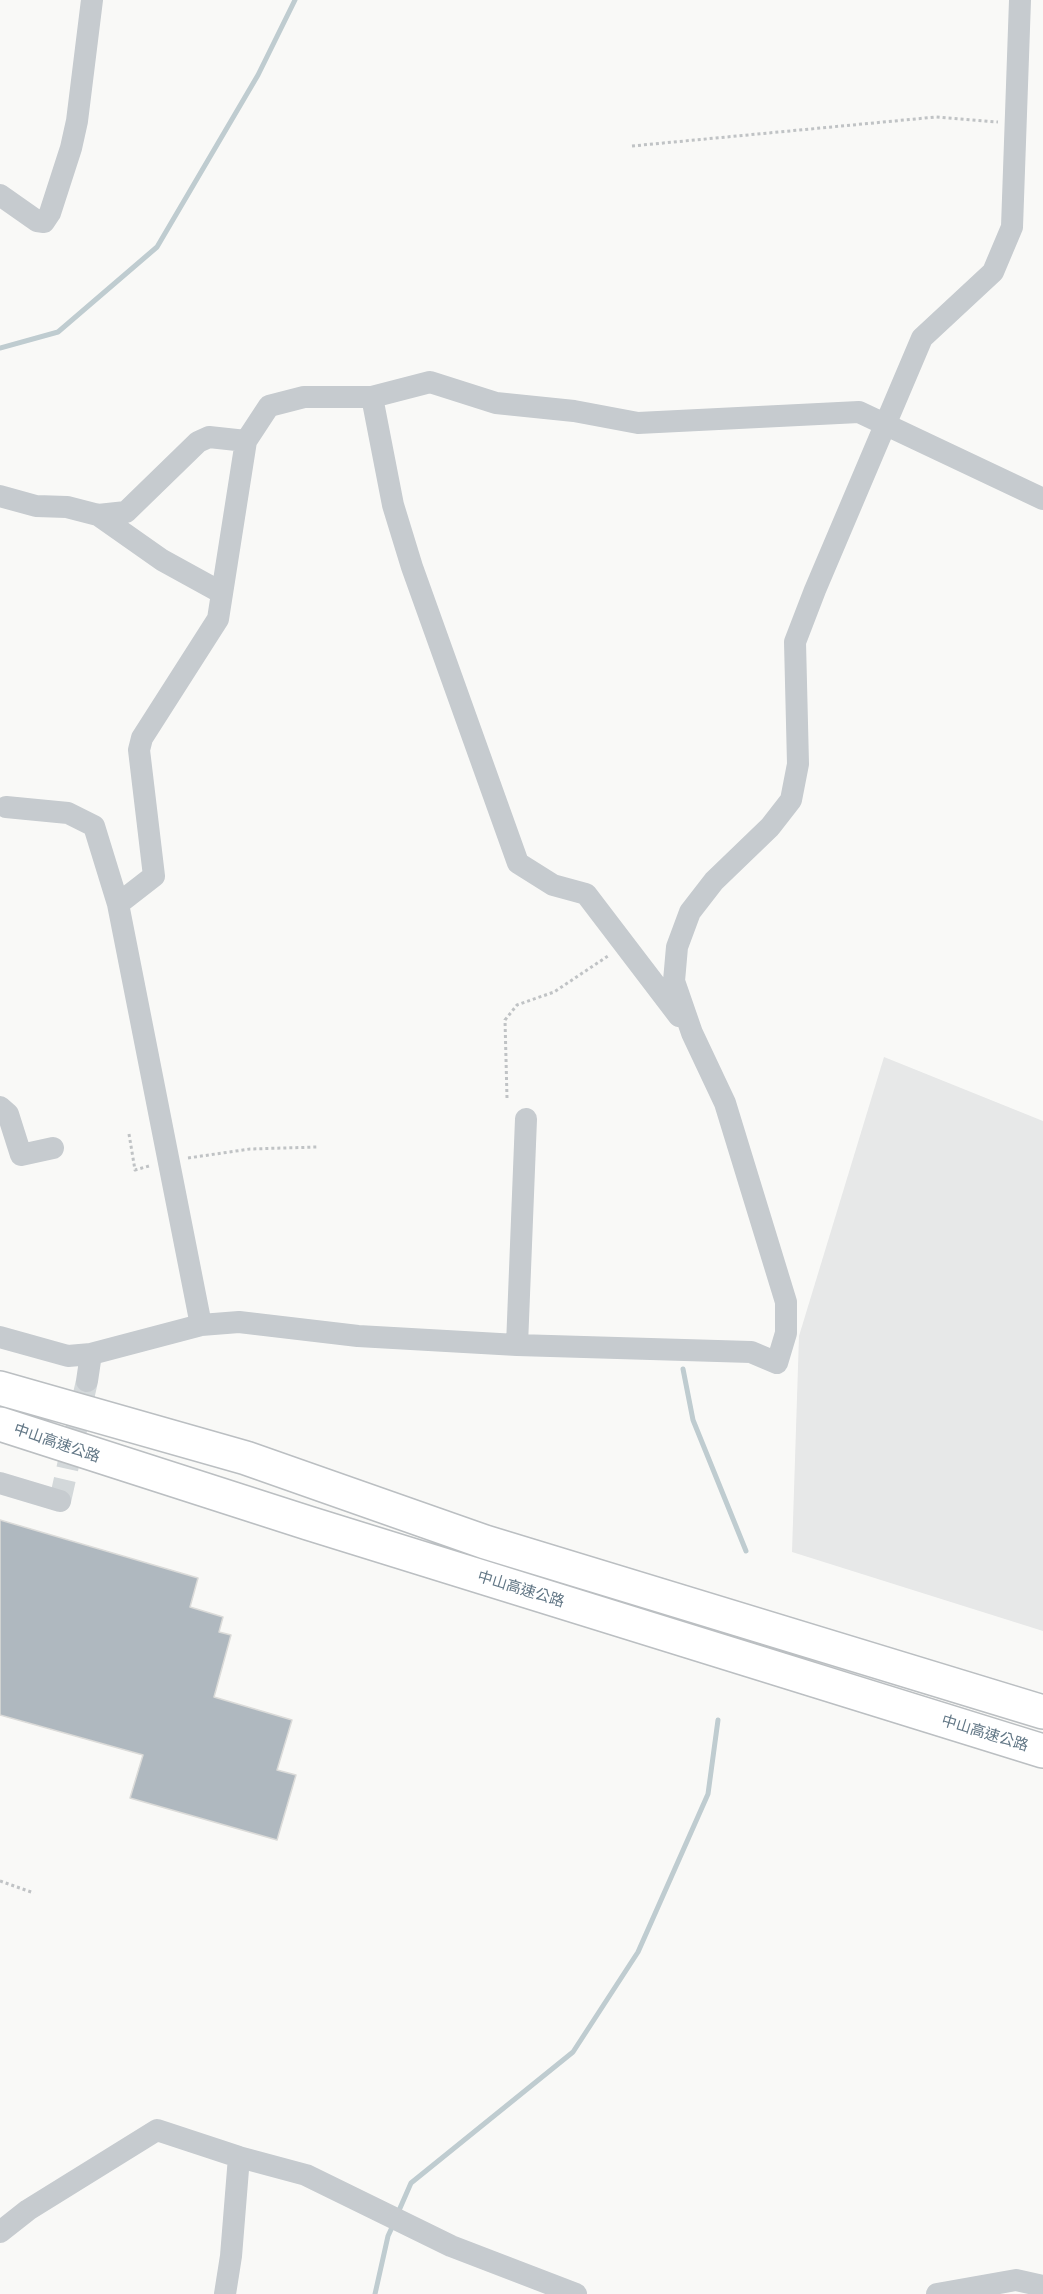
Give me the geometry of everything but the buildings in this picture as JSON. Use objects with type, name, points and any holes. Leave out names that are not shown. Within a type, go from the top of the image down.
[{"type":"highway","points":[[0,1368],[485,1542],[960,1689],[1033,1709]]},
{"type":"highway","points":[[0,1388],[246,1458]]},
{"type":"highway","name":"中山高速公路","points":[[0,1424],[285,1516],[1031,1747]]},
{"type":"street","points":[[0,195],[37,221],[44,222],[50,213],[71,148],[77,121],[92,0]]},
{"type":"street","points":[[0,1337],[68,1356],[91,1354],[201,1325],[239,1322],[335,1334],[517,1345],[751,1352],[777,1363],[786,1333],[786,1302],[725,1103],[692,1033],[674,981],[677,947],[690,912],[708,888],[770,827],[791,801],[798,764],[795,642],[922,338],[993,272],[1012,227],[1020,0]]},
{"type":"street","points":[[118,904],[154,876],[140,750],[142,738],[218,619],[246,441],[269,406],[304,398],[372,396],[429,382],[496,403],[574,411],[638,423],[859,412],[885,427],[1043,499]]},
{"type":"street","points":[[372,396],[393,505],[412,567],[518,863],[553,885],[586,894],[692,1033]]},
{"type":"street","points":[[0,496],[36,506],[67,507],[98,515],[126,512],[198,442],[209,437],[246,441]]},
{"type":"street","points":[[98,515],[162,560],[222,594]]},
{"type":"street","points":[[6,807],[68,813],[94,826],[118,904],[201,1325]]},
{"type":"street","points":[[0,1107],[8,1114],[21,1155],[53,1148]]},
{"type":"street","points":[[517,1345],[526,1119]]},
{"type":"street","points":[[87,1381],[91,1354]]},
{"type":"street","points":[[0,1483],[60,1501]]},
{"type":"street","points":[[0,2232],[28,2210],[157,2130],[239,2157],[306,2175],[451,2246],[576,2294]]},
{"type":"street","points":[[225,2294],[231,2256],[239,2157]]},
{"type":"street","points":[[937,2294],[1016,2280],[1043,2286]]},
{"type":"path","points":[[632,146],[936,117],[1014,123]]},
{"type":"path","points":[[507,1098],[505,1020],[517,1005],[554,992],[625,945]]},
{"type":"path","points":[[129,1134],[135,1170],[167,1161],[250,1149],[317,1147]]},
{"type":"path","points":[[0,1881],[34,1893]]},
{"type":"shaded area","points":[[884,1057],[1043,1121],[1043,1631],[792,1552],[799,1336]]},
{"type":"waterway","points":[[0,348],[58,332],[157,247],[258,75],[295,0]]},
{"type":"waterway","points":[[683,1369],[693,1420],[746,1551]]},
{"type":"waterway","points":[[397,2215],[411,2183],[573,2052],[638,1952],[708,1794],[718,1720]]},
{"type":"waterway","points":[[375,2294],[388,2236],[394,2223]]},
{"type":"tunnel","points":[[60,1501],[87,1381]]}]
